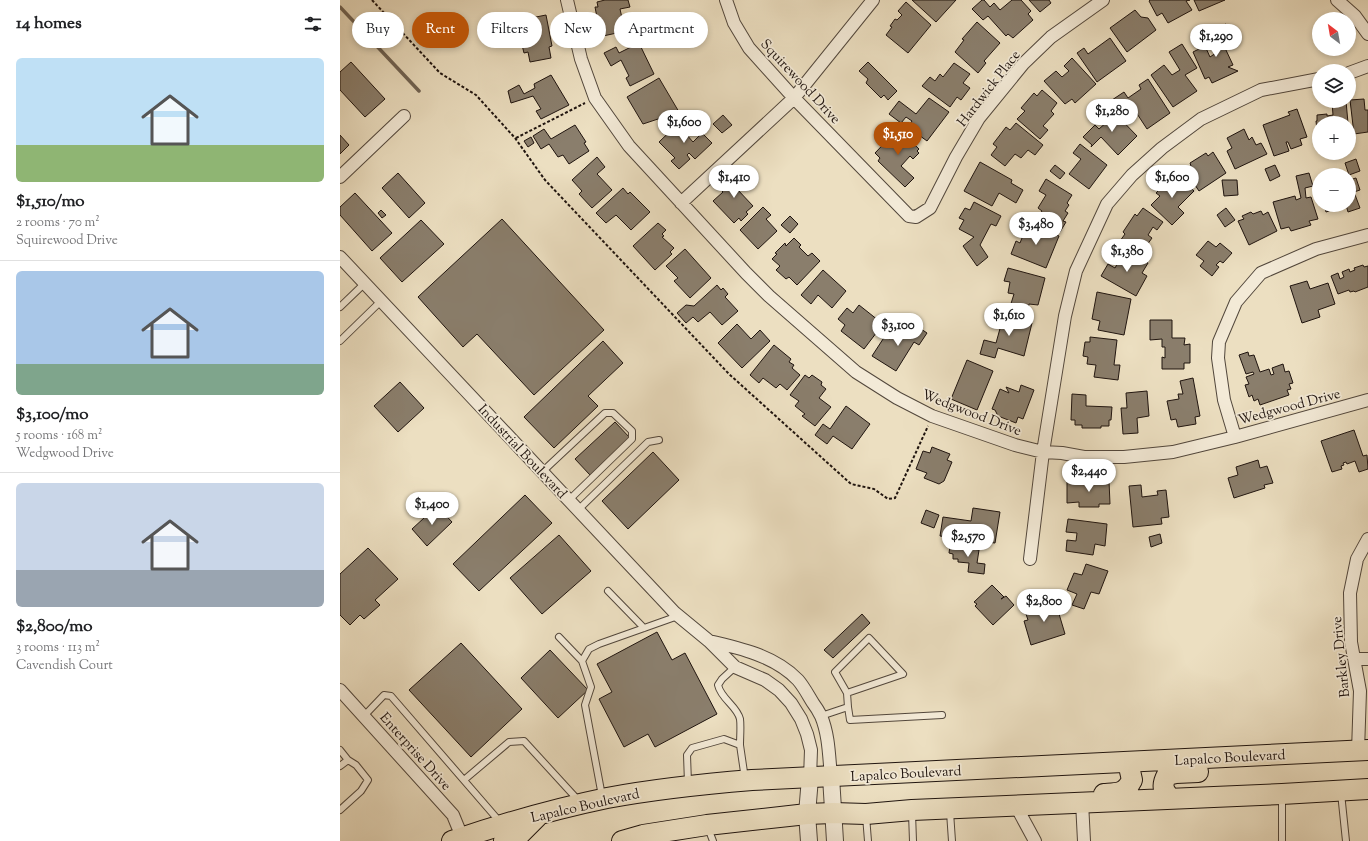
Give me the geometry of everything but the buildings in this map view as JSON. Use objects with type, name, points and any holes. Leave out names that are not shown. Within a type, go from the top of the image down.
[{"type":"main road","name":"Lapalco Boulevard","points":[[503,833],[517,837],[539,815],[603,799],[662,789],[746,780],[1363,750]]},
{"type":"main road","points":[[1171,799],[1163,790],[1163,783],[1167,775],[1176,773],[1255,769],[1293,754]]},
{"type":"main road","points":[[971,807],[1019,796],[1118,793],[1128,789],[1132,780],[1128,762]]},
{"type":"main road","points":[[622,841],[643,835],[710,833],[807,814],[866,814],[950,808],[1282,794],[1368,788]]},
{"type":"main road","points":[[457,839],[503,833]]},
{"type":"street","name":"Wedgwood Drive","points":[[567,0],[581,59],[595,98],[628,146],[769,296],[856,372],[897,398],[932,416],[1015,445],[1043,452],[1062,453],[1084,457],[1124,457],[1173,452],[1235,437],[1368,400]]},
{"type":"street","name":"Squirewood Drive","points":[[726,0],[734,23],[749,48],[794,98],[909,216],[916,218],[920,214]]},
{"type":"street","points":[[681,203],[794,98],[873,0]]},
{"type":"street","name":"Hardwick Place","points":[[920,214],[930,208],[956,157],[980,118],[1023,64],[1051,37],[1103,0]]},
{"type":"street","points":[[1337,0],[1355,16],[1368,34]]},
{"type":"street","points":[[1356,70],[1368,66]]},
{"type":"street","points":[[1030,559],[1043,452],[1065,316],[1076,271],[1107,204],[1132,174],[1162,148],[1201,119],[1261,90],[1312,80]]},
{"type":"street","points":[[340,176],[404,116]]},
{"type":"street","points":[[1235,437],[1224,400],[1218,358],[1219,342],[1236,302],[1261,273],[1316,249],[1368,235]]},
{"type":"street","name":"Industrial Boulevard","points":[[340,257],[678,616],[709,641],[734,667],[765,680],[779,690],[791,703],[801,719],[811,750],[807,814],[809,841]]},
{"type":"street","name":"Barkley Drive","points":[[1363,750],[1360,691],[1351,642],[1350,593],[1363,559],[1368,539]]},
{"type":"street","name":"Industrial Boulevard","points":[[709,641],[738,647],[762,656],[780,666],[797,680],[806,692],[821,716],[827,738],[835,841]]},
{"type":"street","points":[[1355,659],[1368,659]]},
{"type":"street","name":"Enterprise Drive","points":[[340,690],[453,815],[457,839]]},
{"type":"street","points":[[1082,802],[1084,841]]},
{"type":"street","points":[[1016,806],[1035,841]]},
{"type":"lane","points":[[340,307],[365,283]]},
{"type":"lane","points":[[340,341],[382,301]]},
{"type":"lane","points":[[542,472],[605,413],[614,413],[632,430],[632,439],[569,500]]},
{"type":"lane","points":[[578,510],[648,442],[659,440]]},
{"type":"lane","points":[[608,591],[644,628]]},
{"type":"lane","points":[[582,661],[589,649],[599,644],[678,616]]},
{"type":"lane","points":[[559,637],[582,661],[591,687],[585,705],[603,799]]},
{"type":"lane","points":[[848,693],[903,674],[869,638],[834,672],[848,693],[850,720],[942,715]]},
{"type":"lane","points":[[734,667],[718,685],[719,690],[737,713],[740,720],[740,745],[746,780]]},
{"type":"lane","points":[[364,716],[384,695],[391,696],[464,780],[503,833]]},
{"type":"lane","points":[[821,716],[848,707]]},
{"type":"lane","points":[[689,786],[687,755],[692,748],[724,739],[740,745]]},
{"type":"lane","points":[[464,780],[509,742],[524,741],[582,804]]},
{"type":"lane","points":[[340,750],[348,760],[356,765],[368,780],[361,791],[340,810]]},
{"type":"lane","points":[[340,766],[348,760]]},
{"type":"lane","points":[[1341,790],[1346,841]]},
{"type":"lane","points":[[1282,794],[1282,841]]},
{"type":"lane","points":[[950,808],[952,841]]},
{"type":"lane","points":[[912,810],[913,841]]},
{"type":"lane","points":[[866,814],[868,841]]},
{"type":"path","points":[[372,0],[440,73],[476,95],[515,138],[545,180],[729,374],[851,484],[874,489],[888,499],[895,498],[932,416]]},
{"type":"path","points":[[515,138],[595,98]]},
{"type":"waterway","points":[[340,7],[419,91]]}]
